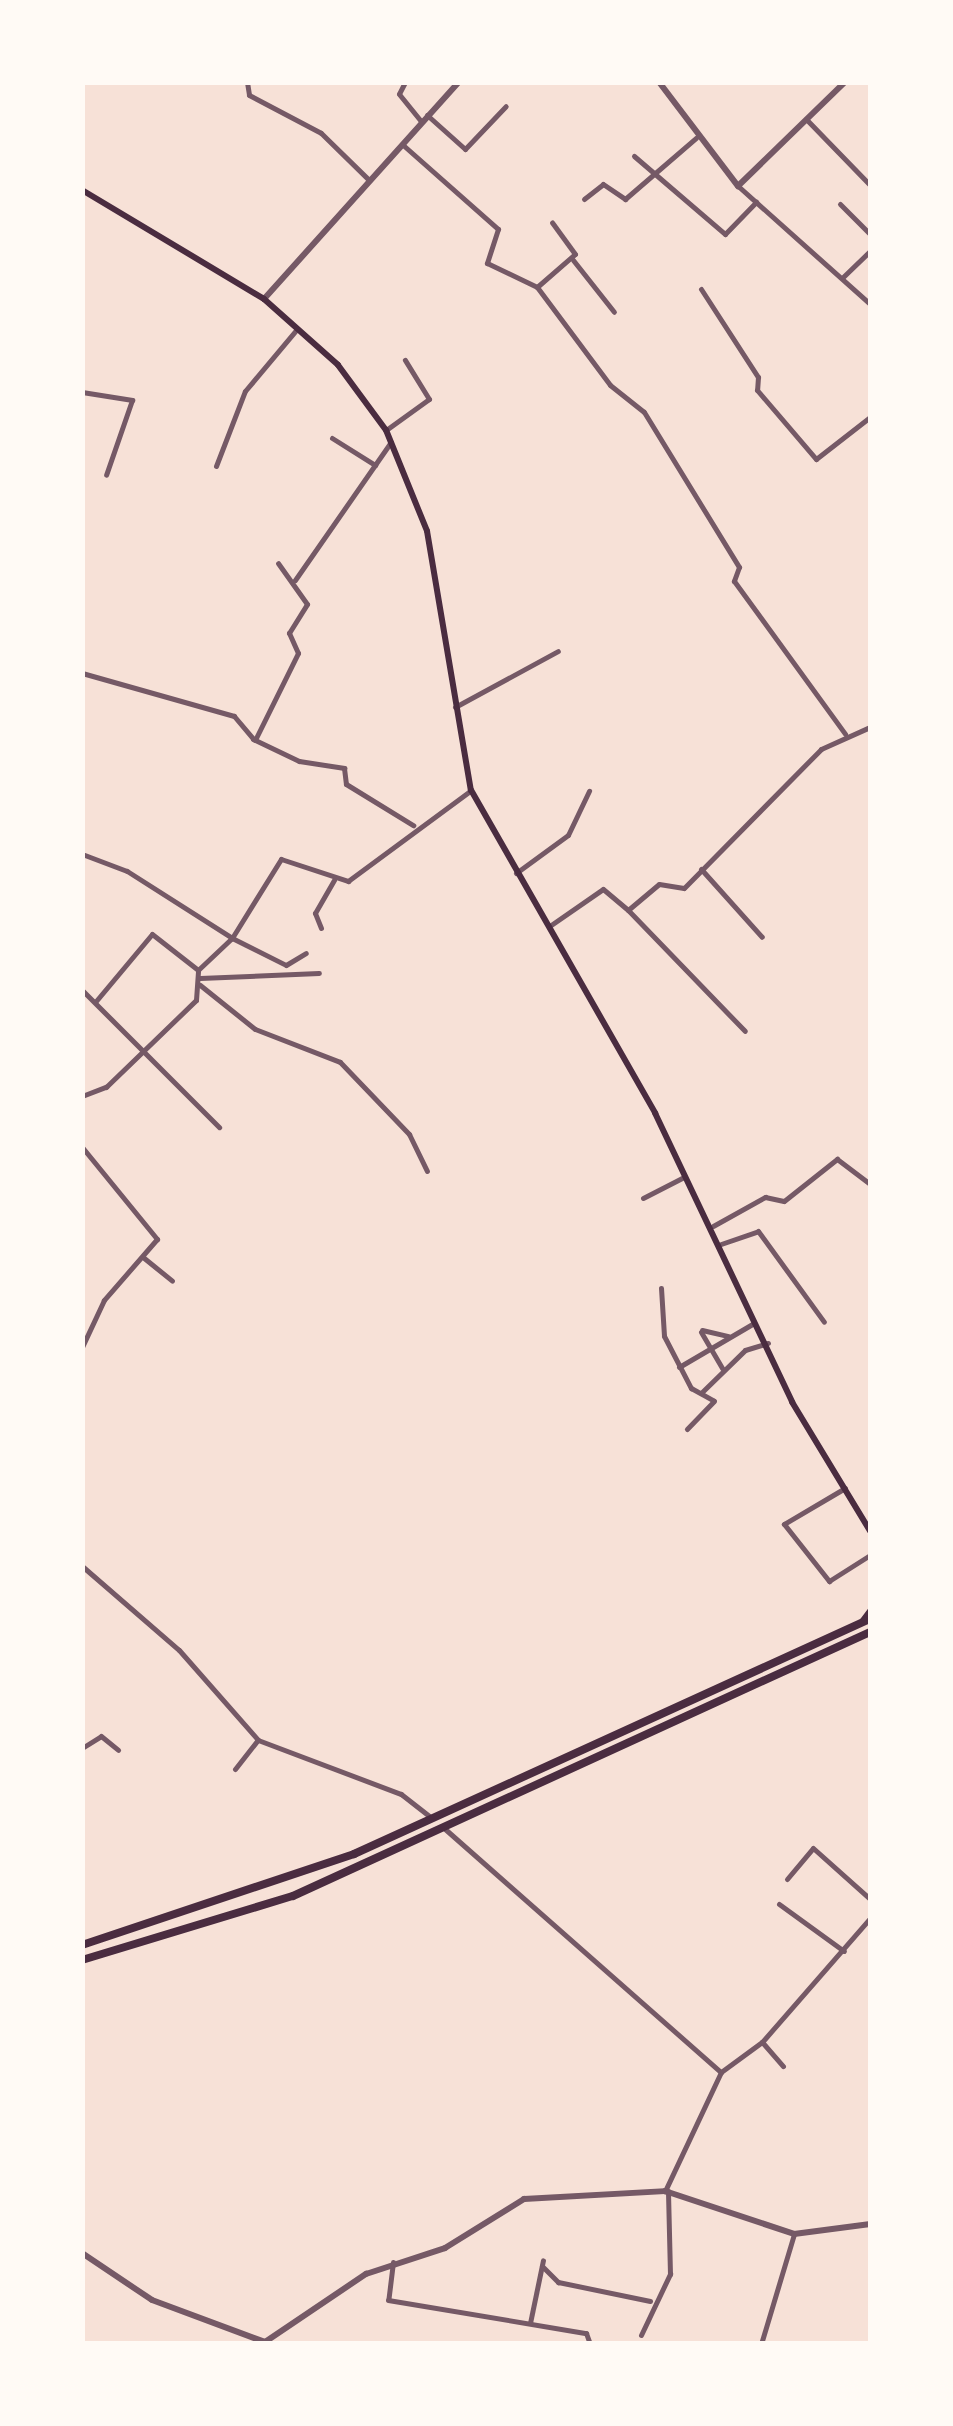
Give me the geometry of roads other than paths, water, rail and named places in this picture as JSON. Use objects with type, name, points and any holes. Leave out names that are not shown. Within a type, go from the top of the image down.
[{"type":"main road","points":[[82,190],[264,299],[298,328],[386,430],[427,531],[470,790],[516,873],[552,925],[654,1111],[757,1322],[870,1530]]},
{"type":"main road","points":[[860,1624],[870,1611]]},
{"type":"main road","points":[[82,1945],[288,1880],[434,1820],[870,1619]]},
{"type":"main road","points":[[82,1960],[293,1896],[869,1633]]},
{"type":"main road","points":[[659,1719],[665,1729]]},
{"type":"street","points":[[248,82],[248,95],[321,133],[369,180]]},
{"type":"street","points":[[405,82],[399,94],[464,149],[506,106]]},
{"type":"street","points":[[264,299],[459,82]]},
{"type":"street","points":[[659,82],[696,138],[738,186],[870,304]]},
{"type":"street","points":[[738,186],[845,82]]},
{"type":"street","points":[[806,120],[870,185]]},
{"type":"street","points":[[584,198],[603,184],[622,200],[696,138]]},
{"type":"street","points":[[403,145],[498,229],[487,263],[537,287],[610,385],[644,412],[740,567],[734,581],[845,734]]},
{"type":"street","points":[[634,156],[649,178],[725,234],[756,202]]},
{"type":"street","points":[[840,204],[870,234]]},
{"type":"street","points":[[552,222],[574,247],[573,260],[614,312]]},
{"type":"street","points":[[842,278],[870,251]]},
{"type":"street","points":[[537,287],[573,260]]},
{"type":"street","points":[[702,289],[758,376],[757,390],[816,459],[870,417]]},
{"type":"street","points":[[216,466],[244,390],[298,328]]},
{"type":"street","points":[[386,430],[429,399],[405,360]]},
{"type":"street","points":[[82,392],[134,404],[106,475]]},
{"type":"street","points":[[332,438],[375,466]]},
{"type":"street","points":[[295,580],[391,442]]},
{"type":"street","points":[[255,740],[298,652],[289,635],[307,604],[295,580],[278,564]]},
{"type":"street","points":[[454,708],[558,651]]},
{"type":"street","points":[[82,673],[216,708],[255,740],[344,768],[346,784],[414,825]]},
{"type":"street","points":[[628,910],[660,884],[684,888],[845,734],[870,727]]},
{"type":"street","points":[[82,1096],[106,1087],[147,1046],[232,938],[281,859],[334,880],[352,878],[414,825],[470,790]]},
{"type":"street","points":[[516,873],[568,835],[590,790]]},
{"type":"street","points":[[82,854],[127,871],[232,938],[286,965],[306,953]]},
{"type":"street","points":[[701,869],[762,936]]},
{"type":"street","points":[[321,928],[315,913],[334,880]]},
{"type":"street","points":[[552,925],[603,889],[745,1031]]},
{"type":"street","points":[[96,1001],[152,934],[242,1022],[340,1062],[409,1134],[427,1172]]},
{"type":"street","points":[[200,978],[319,973]]},
{"type":"street","points":[[82,990],[147,1046],[219,1127]]},
{"type":"street","points":[[82,1147],[152,1226],[156,1239],[144,1258],[104,1300],[82,1347]]},
{"type":"street","points":[[713,1226],[765,1197],[784,1201],[838,1159],[870,1184]]},
{"type":"street","points":[[643,1198],[687,1176]]},
{"type":"street","points":[[721,1244],[758,1231],[824,1322]]},
{"type":"street","points":[[144,1258],[172,1281]]},
{"type":"street","points":[[661,1288],[662,1327],[678,1367],[714,1404],[687,1430]]},
{"type":"street","points":[[678,1367],[757,1322]]},
{"type":"street","points":[[722,1369],[701,1330],[728,1336]]},
{"type":"street","points":[[702,1392],[722,1369],[768,1343]]},
{"type":"street","points":[[846,1488],[791,1513],[785,1526],[832,1582],[870,1556]]},
{"type":"street","points":[[82,1566],[179,1650],[258,1740],[401,1794],[434,1820]]},
{"type":"street","points":[[82,1748],[101,1736],[118,1750]]},
{"type":"street","points":[[235,1769],[258,1740]]},
{"type":"street","points":[[444,1830],[721,2072]]},
{"type":"street","points":[[787,1879],[813,1848],[870,1899]]},
{"type":"street","points":[[779,1904],[844,1952]]},
{"type":"street","points":[[530,2323],[543,2263],[558,2282],[663,2300],[670,2274],[666,2191],[721,2072],[762,2042],[870,1918]]},
{"type":"street","points":[[762,2042],[783,2066]]},
{"type":"street","points":[[82,2253],[152,2300],[265,2343],[393,2262],[445,2248],[524,2199],[666,2191],[794,2234],[870,2224]]},
{"type":"street","points":[[760,2344],[794,2234]]},
{"type":"street","points":[[393,2262],[388,2300],[590,2334],[590,2344]]},
{"type":"street","points":[[641,2336],[650,2300]]}]
